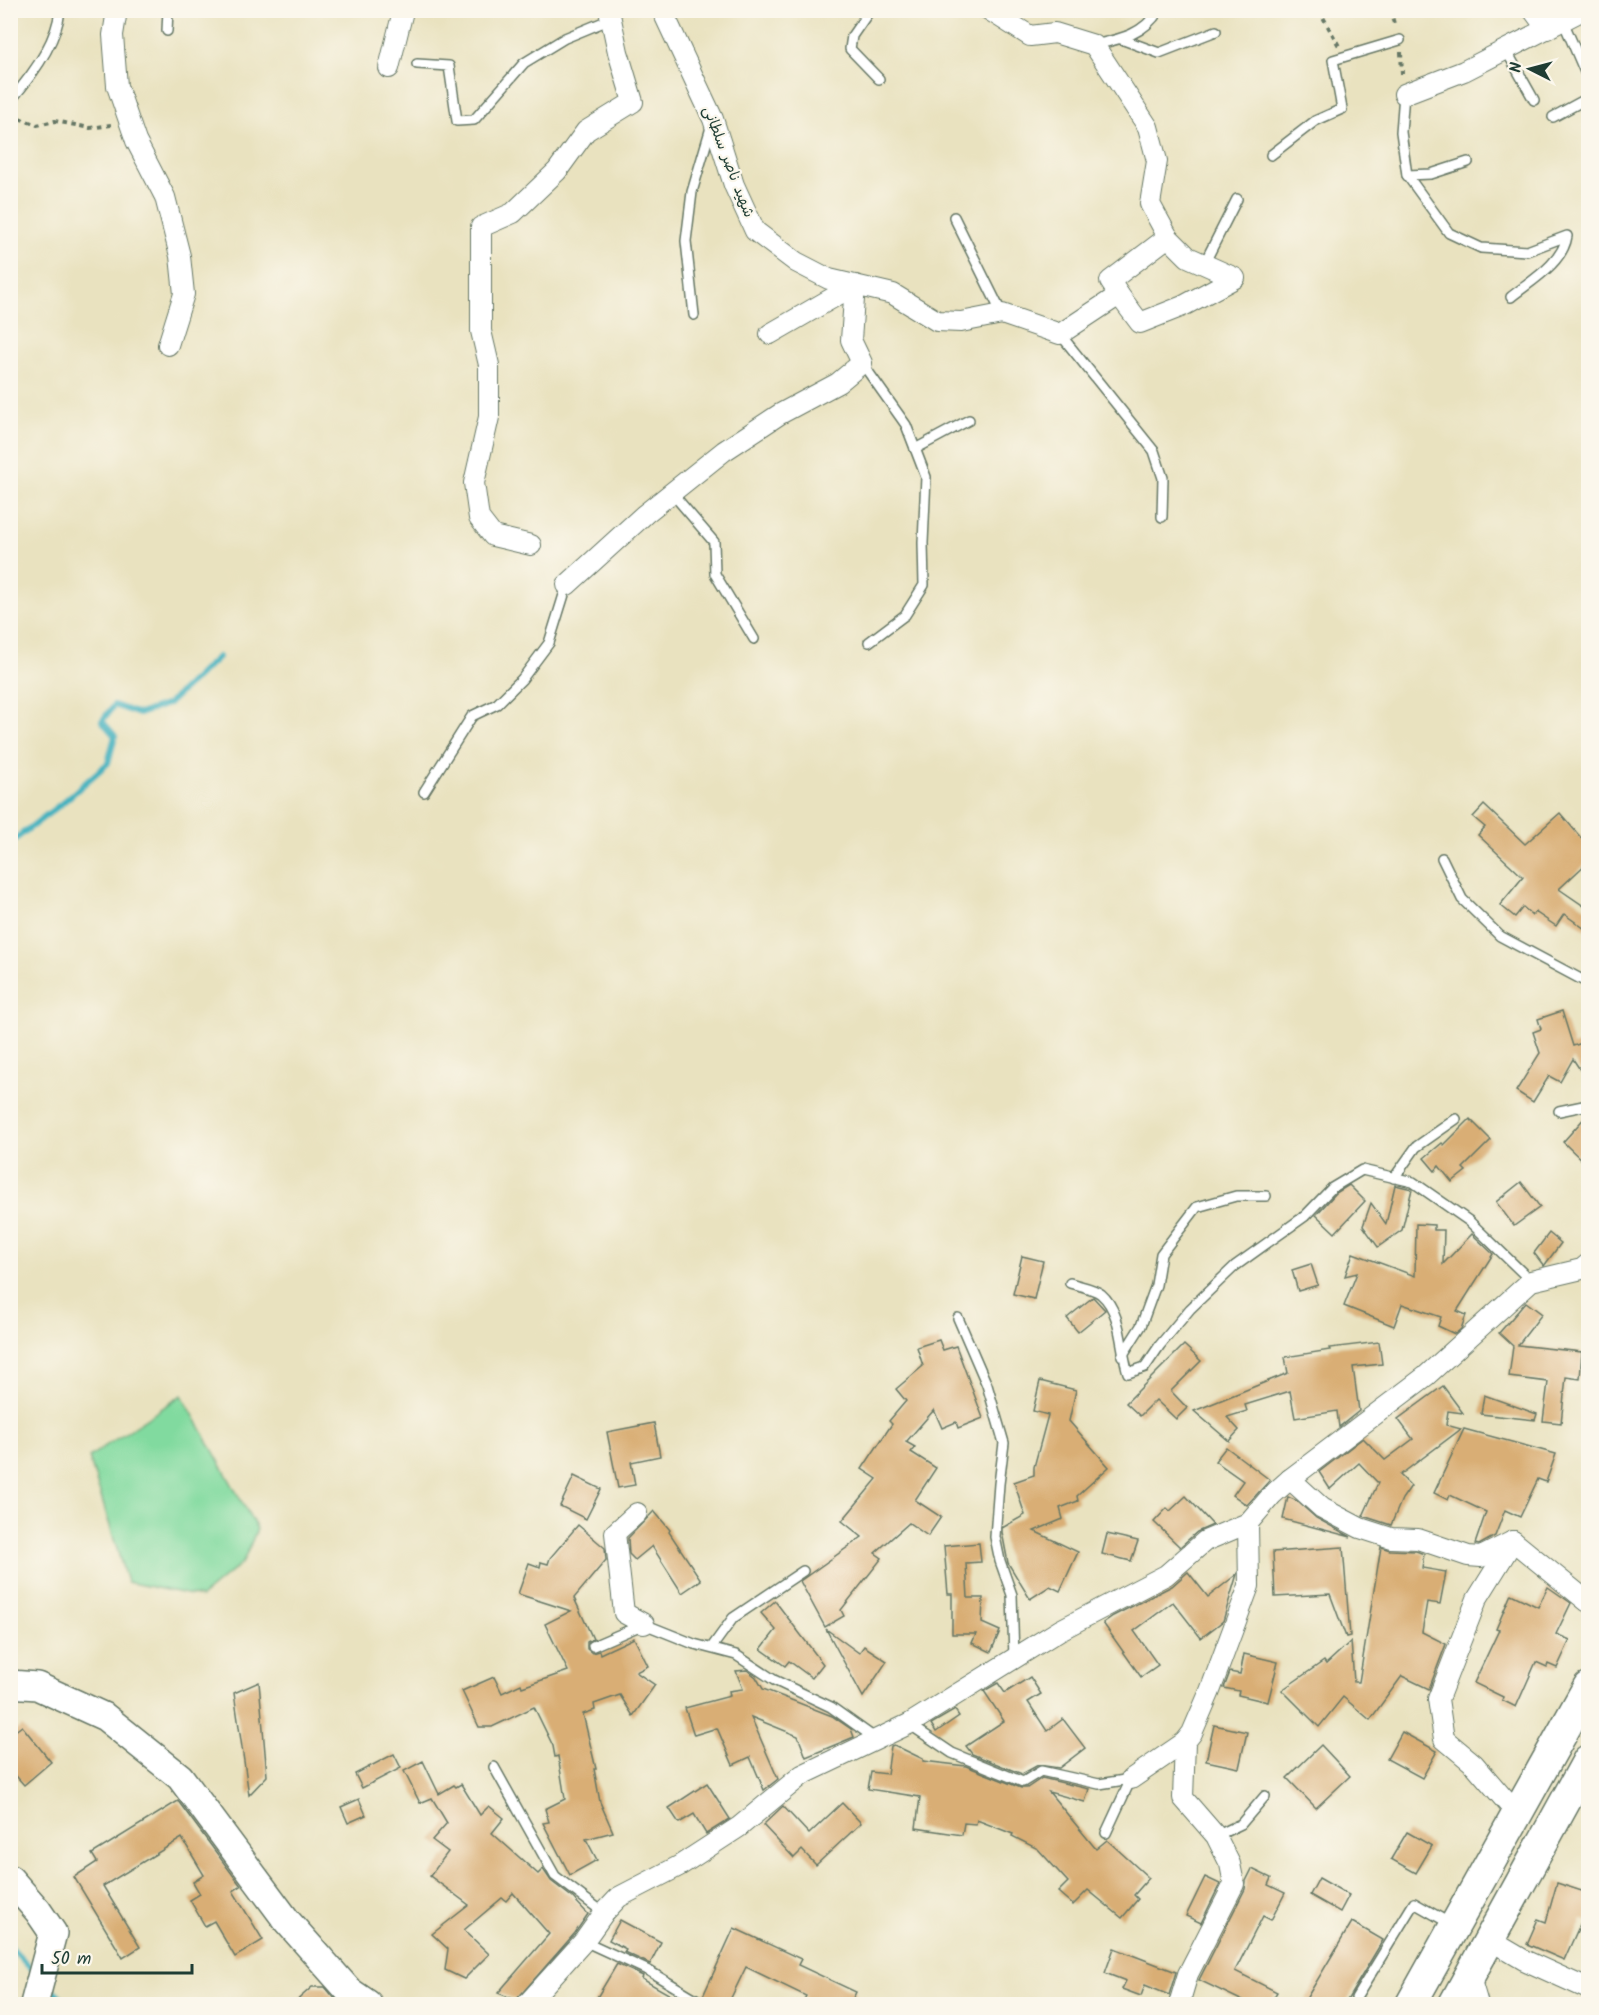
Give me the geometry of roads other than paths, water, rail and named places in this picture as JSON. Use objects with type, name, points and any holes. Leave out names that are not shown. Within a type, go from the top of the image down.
[{"type":"main road","points":[[1411,2004],[1588,1687]]},
{"type":"main road","points":[[1454,2004],[1474,1990],[1490,1940],[1588,1760]]},
{"type":"street","points":[[117,10],[113,35],[117,86],[136,141],[165,196],[180,256],[184,294],[168,345]]},
{"type":"street","points":[[389,68],[403,11],[401,10]]},
{"type":"street","name":"شهید ناصر سلطانی","points":[[662,10],[713,119],[734,185],[755,231],[796,262],[829,279],[893,294],[937,321],[962,322],[1002,314]]},
{"type":"street","points":[[989,10],[1030,36],[1055,33],[1094,45],[1148,127],[1157,160],[1150,204],[1168,237],[1188,257],[1235,278],[1183,306],[1140,323],[1110,281],[1168,237]]},
{"type":"street","points":[[1533,10],[1555,25]]},
{"type":"street","points":[[1404,94],[1464,71],[1583,10]]},
{"type":"street","points":[[531,545],[493,536],[479,518],[474,483],[489,417],[489,365],[481,331],[481,227],[513,213],[557,171],[586,131],[633,102],[610,15]]},
{"type":"street","points":[[770,334],[855,285]]},
{"type":"street","points":[[567,585],[672,493],[724,451],[780,414],[838,383],[862,363],[851,340],[855,285]]},
{"type":"street","points":[[1002,314],[1060,334],[1119,295]]},
{"type":"street","points":[[527,2004],[584,1941],[603,1913],[619,1897],[679,1866],[739,1827],[802,1775],[909,1724],[1060,1630],[1166,1575],[1205,1541],[1248,1523],[1272,1495],[1290,1479],[1426,1376],[1531,1281],[1582,1269],[1588,1264]]},
{"type":"street","points":[[1290,1479],[1322,1508],[1360,1528],[1391,1538],[1418,1539],[1468,1556],[1481,1557],[1513,1541]]},
{"type":"street","points":[[637,1513],[615,1533],[624,1613],[644,1624]]},
{"type":"street","points":[[1131,1779],[1185,1742],[1192,1733],[1250,1586],[1248,1523]]},
{"type":"street","points":[[1513,1541],[1588,1602]]},
{"type":"street","points":[[1513,1541],[1477,1599],[1438,1699],[1444,1739],[1474,1764],[1517,1814]]},
{"type":"street","points":[[10,1684],[37,1686],[105,1717],[180,1777],[287,1921],[349,1991],[368,2004]]},
{"type":"street","points":[[1179,2004],[1188,1974],[1234,1884],[1230,1864],[1216,1836],[1183,1798],[1185,1742]]},
{"type":"street","points":[[10,1879],[38,1911],[52,1933],[34,2004]]},
{"type":"street","points":[[1490,1940],[1524,1960],[1588,1989]]},
{"type":"lane","points":[[10,101],[35,71],[59,22],[60,10]]},
{"type":"lane","points":[[167,31],[168,10]]},
{"type":"lane","points":[[870,10],[852,36],[850,49],[879,79]]},
{"type":"lane","points":[[1094,45],[1121,39],[1146,28],[1159,10]]},
{"type":"lane","points":[[417,64],[449,66],[458,121],[474,120],[524,63],[565,38],[610,15]]},
{"type":"lane","points":[[1555,25],[1588,79]]},
{"type":"lane","points":[[1121,39],[1159,53],[1216,32]]},
{"type":"lane","points":[[1271,155],[1315,121],[1342,109],[1333,60],[1400,40]]},
{"type":"lane","points":[[1506,50],[1534,100]]},
{"type":"lane","points":[[1404,94],[1401,132],[1407,175],[1449,233],[1481,248],[1527,251],[1567,236],[1566,244],[1548,268],[1511,297]]},
{"type":"lane","points":[[1553,117],[1588,98]]},
{"type":"lane","points":[[694,315],[686,241],[692,192],[713,119]]},
{"type":"lane","points":[[1407,175],[1431,174],[1468,162]]},
{"type":"lane","points":[[1204,264],[1237,199]]},
{"type":"lane","points":[[954,217],[1002,314]]},
{"type":"lane","points":[[1060,334],[1154,452],[1163,478],[1162,517]]},
{"type":"lane","points":[[862,363],[906,425],[926,477],[924,585],[905,615],[869,642]]},
{"type":"lane","points":[[915,449],[969,420]]},
{"type":"lane","points":[[672,493],[714,542],[715,574],[754,639]]},
{"type":"lane","points":[[424,792],[472,716],[497,705],[522,680],[549,642],[567,585]]},
{"type":"lane","points":[[1442,858],[1462,899],[1500,936],[1588,983]]},
{"type":"lane","points":[[1559,1111],[1588,1105]]},
{"type":"lane","points":[[1394,1178],[1416,1148],[1456,1119]]},
{"type":"lane","points":[[1070,1283],[1100,1293],[1116,1314],[1122,1356],[1128,1373],[1145,1367],[1190,1309],[1227,1273],[1305,1216],[1332,1188],[1362,1170],[1413,1182],[1469,1221],[1531,1281]]},
{"type":"lane","points":[[1122,1356],[1141,1326],[1156,1285],[1161,1254],[1197,1207],[1236,1196],[1266,1196]]},
{"type":"lane","points":[[958,1318],[987,1385],[1004,1443],[995,1537],[1000,1561],[1012,1596],[1014,1657]]},
{"type":"lane","points":[[712,1647],[734,1618],[803,1571]]},
{"type":"lane","points":[[593,1646],[644,1624],[694,1644],[736,1654],[774,1680],[831,1707],[876,1739]]},
{"type":"lane","points":[[909,1724],[952,1753],[1023,1782],[1041,1771],[1099,1784],[1131,1779]]},
{"type":"lane","points":[[494,1767],[555,1876],[603,1913]]},
{"type":"lane","points":[[1106,1833],[1131,1779]]},
{"type":"lane","points":[[1216,1836],[1240,1824],[1265,1796]]},
{"type":"lane","points":[[1356,1998],[1414,1903],[1454,1926]]},
{"type":"lane","points":[[584,1941],[649,1971],[704,2004]]},
{"type":"waterway","points":[[10,843],[61,804],[108,763],[115,736],[102,721],[114,705],[139,714],[168,704],[218,657]]},
{"type":"waterway","points":[[10,1946],[34,1972]]},
{"type":"waterway","points":[[48,1986],[69,2004]]}]
